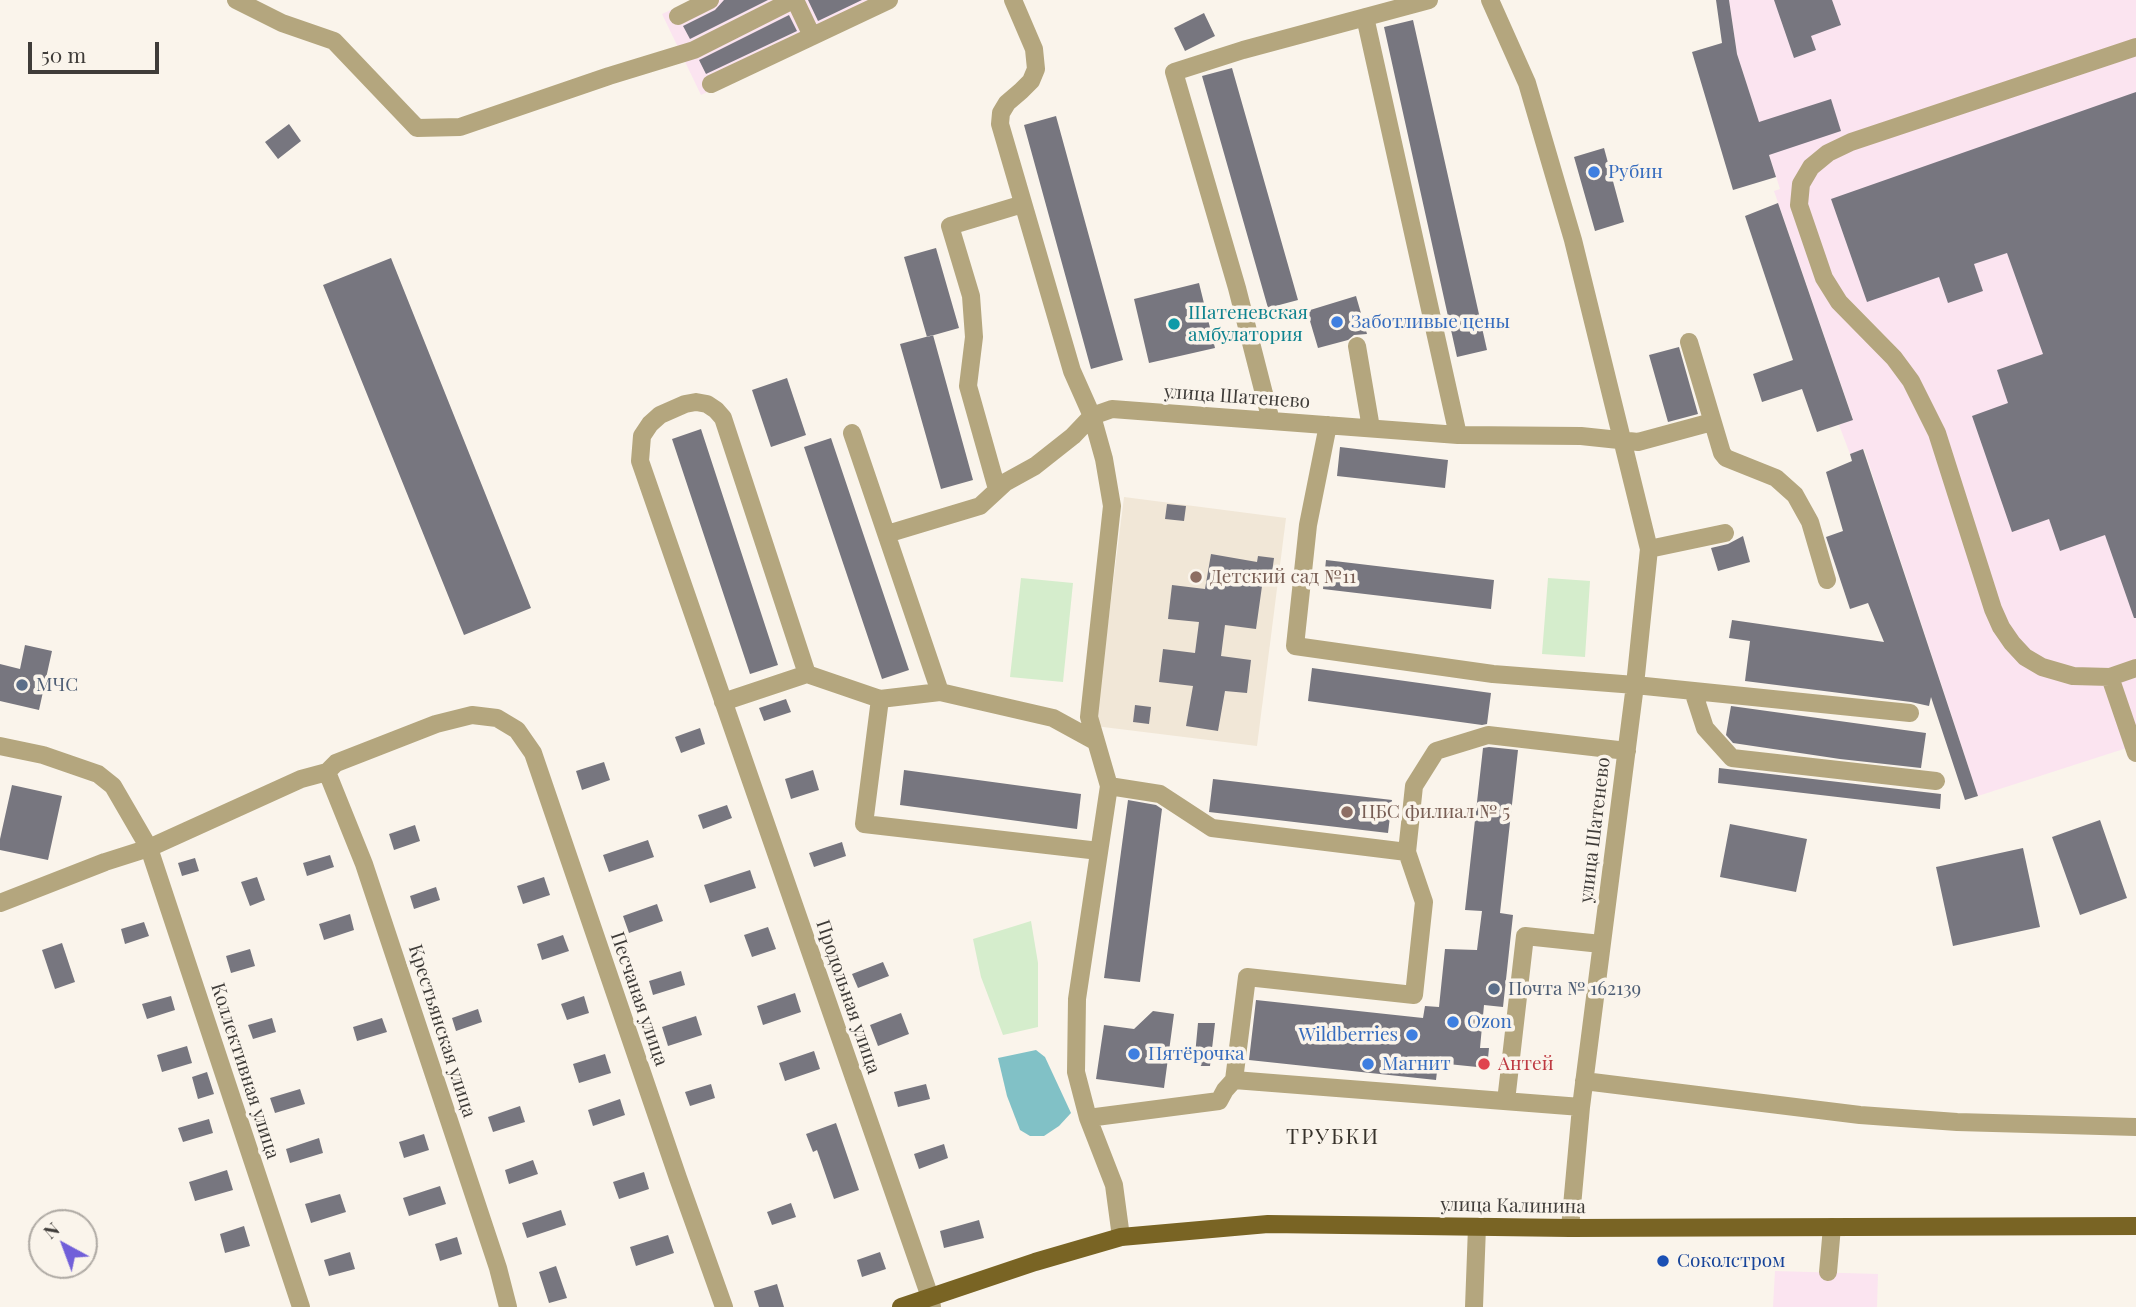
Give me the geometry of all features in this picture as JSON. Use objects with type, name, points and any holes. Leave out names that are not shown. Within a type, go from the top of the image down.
[{"type":"main road","name":"улица Калинина","points":[[901,1307],[931,1302],[1121,1237],[1268,1224],[1570,1228],[2136,1226]]},
{"type":"street","points":[[236,0],[282,23],[334,41],[417,128],[460,127],[694,50],[794,0],[812,36]]},
{"type":"street","points":[[678,16],[710,0]]},
{"type":"street","points":[[711,84],[889,0]]},
{"type":"street","points":[[1013,0],[1037,59],[1036,69],[1031,81],[1007,103],[1001,113],[1000,124],[1072,371],[1092,416],[1104,459],[1112,506],[1089,717],[1109,786],[1077,999],[1076,1072],[1088,1118],[1114,1185],[1121,1237]]},
{"type":"street","points":[[1271,421],[1237,288],[1174,72],[1243,50],[1429,0]]},
{"type":"street","name":"улица Шатенево","points":[[1490,0],[1527,83],[1573,240],[1649,549],[1627,751],[1584,1081],[1570,1228]]},
{"type":"street","points":[[1366,17],[1458,435]]},
{"type":"street","points":[[2136,47],[1851,142],[1828,153],[1811,167],[1801,184],[1799,205],[1824,278],[1839,302],[1894,358],[1911,381],[1937,433],[1993,609],[2006,635],[2025,657],[2042,667],[2073,676],[2110,677],[2136,668]]},
{"type":"street","points":[[997,489],[968,386],[974,337],[971,296],[950,226],[1023,204]]},
{"type":"street","points":[[1689,342],[1719,447],[1726,458],[1776,478],[1795,495],[1810,522],[1827,580]]},
{"type":"street","points":[[1357,346],[1371,428]]},
{"type":"street","name":"Продольная улица","points":[[807,674],[723,418],[707,404],[695,402],[660,415],[642,436],[640,461],[931,1302]]},
{"type":"street","name":"улица Шатенево","points":[[1092,416],[1112,409],[1458,435],[1581,436],[1623,440]]},
{"type":"street","points":[[887,534],[980,506],[997,489],[1035,466],[1073,436],[1092,416]]},
{"type":"street","points":[[1623,440],[1638,442],[1712,422]]},
{"type":"street","points":[[1328,425],[1308,525],[1296,646],[1493,674],[1635,685],[1910,713]]},
{"type":"street","points":[[852,433],[940,692]]},
{"type":"street","points":[[1649,549],[1725,533]]},
{"type":"street","points":[[723,702],[807,674],[880,699],[940,692],[1053,718],[1095,741]]},
{"type":"street","points":[[2110,677],[2136,753]]},
{"type":"street","points":[[1693,691],[1705,729],[1732,758],[1936,781]]},
{"type":"street","points":[[880,699],[864,824],[1099,851]]},
{"type":"street","name":"Песчаная улица","points":[[327,772],[336,763],[436,724],[472,715],[497,718],[517,730],[533,753],[724,1307]]},
{"type":"street","points":[[1088,1118],[1219,1101],[1234,1080],[1247,977],[1414,995],[1424,902],[1407,852],[1414,786],[1436,751],[1488,735],[1627,751]]},
{"type":"street","name":"Коллективная улица","points":[[0,746],[43,755],[98,774],[113,786],[149,848],[301,1307]]},
{"type":"street","points":[[0,903],[105,862],[149,848],[301,779],[327,772]]},
{"type":"street","name":"Крестьянская улица","points":[[327,772],[365,864],[498,1268],[508,1307]]},
{"type":"street","points":[[1109,786],[1160,794],[1212,828],[1407,852]]},
{"type":"street","points":[[1506,1101],[1525,936],[1601,944]]},
{"type":"street","points":[[1234,1080],[1581,1107]]},
{"type":"street","points":[[1584,1081],[1860,1115],[1957,1122],[2136,1127]]},
{"type":"street","points":[[1474,1307],[1477,1227]]},
{"type":"street","points":[[1828,1272],[1832,1227]]},
{"type":"shaded area","points":[[692,0],[899,0],[701,95],[662,14]]},
{"type":"shaded area","points":[[1729,0],[2136,0],[2136,745],[1978,796],[1864,449],[1850,454],[1839,425],[1853,419],[1774,191],[1780,189],[1737,54]]},
{"type":"shaded area","name":"Детский сад №11","points":[[1124,497],[1286,518],[1257,746],[1095,726]]},
{"type":"shaded area","points":[[1775,1271],[1878,1274],[1877,1307],[1773,1307]]},
{"type":"green space","points":[[1021,578],[1073,583],[1063,682],[1010,677]]},
{"type":"green space","points":[[1548,578],[1590,581],[1585,657],[1542,654]]},
{"type":"green space","points":[[1031,921],[1038,963],[1038,1027],[1003,1035],[981,977],[973,939]]},
{"type":"water","points":[[1036,1050],[1045,1057],[1071,1113],[1059,1126],[1044,1136],[1030,1136],[1020,1130],[1007,1096],[998,1058]]},
{"type":"building","points":[[724,0],[768,0],[690,39],[683,26],[715,10]]},
{"type":"building","points":[[808,0],[862,0],[818,21]]},
{"type":"building","points":[[1716,0],[1729,0],[1737,54],[1759,122],[1831,99],[1841,131],[1769,155],[1776,177],[1733,190],[1692,52],[1722,43]]},
{"type":"building","points":[[1774,0],[1832,0],[1841,25],[1811,36],[1816,50],[1794,58]]},
{"type":"building","points":[[1204,13],[1215,36],[1185,51],[1174,28]]},
{"type":"building","points":[[789,15],[797,31],[706,74],[699,60]]},
{"type":"building","points":[[1413,20],[1487,350],[1457,357],[1384,27]]},
{"type":"building","points":[[1232,68],[1298,300],[1268,308],[1202,76]]},
{"type":"building","points":[[2136,92],[2134,618],[2105,535],[2060,551],[2049,519],[2012,532],[1972,416],[2008,403],[1997,370],[2043,354],[2007,253],[1974,264],[1983,291],[1948,303],[1939,277],[1867,302],[1831,199]]},
{"type":"building","points":[[1056,116],[1123,360],[1091,369],[1024,125]]},
{"type":"building","points":[[289,124],[301,141],[278,159],[265,142]]},
{"type":"building","points":[[1604,148],[1624,222],[1595,231],[1574,157]]},
{"type":"building","points":[[1778,203],[1853,420],[1817,432],[1802,389],[1762,402],[1753,374],[1793,360],[1745,216]]},
{"type":"building","points":[[936,248],[959,328],[927,337],[904,257]]},
{"type":"building","points":[[391,258],[531,608],[464,635],[323,285]]},
{"type":"building","name":"Шатеневская амбулатория","points":[[1199,283],[1215,348],[1149,363],[1134,299]]},
{"type":"building","name":"Заботливые цены","points":[[1356,296],[1367,334],[1354,335],[1348,340],[1318,348],[1307,311]]},
{"type":"building","points":[[933,335],[973,480],[941,489],[900,344]]},
{"type":"building","points":[[1679,347],[1698,414],[1668,422],[1649,355]]},
{"type":"building","points":[[787,378],[806,435],[771,447],[752,390]]},
{"type":"building","points":[[701,429],[778,665],[750,674],[672,439]]},
{"type":"building","points":[[831,438],[909,670],[882,679],[804,447]]},
{"type":"building","points":[[1340,447],[1448,460],[1445,488],[1337,476]]},
{"type":"building","points":[[1863,449],[1978,796],[1965,800],[1931,697],[1929,706],[1745,681],[1750,641],[1729,638],[1732,620],[1884,642],[1868,603],[1850,609],[1826,537],[1843,531],[1826,472],[1852,461],[1850,454]]},
{"type":"building","points":[[1167,504],[1186,506],[1184,521],[1165,519]]},
{"type":"building","points":[[1743,536],[1750,562],[1718,571],[1711,548],[1728,544]]},
{"type":"building","points":[[1211,554],[1257,562],[1258,556],[1274,558],[1271,580],[1263,579],[1256,629],[1225,625],[1221,656],[1251,660],[1247,693],[1225,691],[1218,731],[1186,726],[1193,686],[1159,682],[1163,649],[1195,653],[1199,622],[1168,619],[1172,585],[1205,589]]},
{"type":"building","points":[[1326,560],[1494,580],[1491,609],[1323,589]]},
{"type":"building","name":"МЧС","points":[[25,645],[52,651],[39,710],[0,701],[0,664],[20,669]]},
{"type":"building","points":[[1312,668],[1491,693],[1487,724],[1308,701]]},
{"type":"building","points":[[786,699],[791,712],[764,721],[759,708]]},
{"type":"building","points":[[1135,705],[1151,707],[1149,724],[1133,722]]},
{"type":"building","points":[[1731,706],[1926,733],[1921,768],[1733,743],[1726,735]]},
{"type":"building","points":[[700,728],[705,744],[681,753],[675,737]]},
{"type":"building","points":[[1483,748],[1518,750],[1500,913],[1513,915],[1503,1007],[1484,1005],[1480,1048],[1489,1048],[1487,1068],[1438,1063],[1436,1080],[1249,1060],[1256,1000],[1423,1018],[1425,1006],[1439,1007],[1445,949],[1477,950],[1482,911],[1465,910]]},
{"type":"building","points":[[604,762],[610,780],[582,790],[576,771]]},
{"type":"building","points":[[1719,768],[1941,794],[1940,809],[1718,783]]},
{"type":"building","points":[[813,770],[819,790],[791,799],[785,779]]},
{"type":"building","points":[[904,770],[1081,794],[1077,829],[900,805]]},
{"type":"building","points":[[1213,779],[1392,800],[1388,833],[1209,812]]},
{"type":"building","points":[[12,785],[62,796],[48,860],[0,850]]},
{"type":"building","points":[[1128,800],[1156,805],[1162,809],[1140,982],[1104,978]]},
{"type":"building","points":[[727,805],[732,818],[703,829],[698,815]]},
{"type":"building","points":[[2100,820],[2127,898],[2080,915],[2052,837]]},
{"type":"building","points":[[1730,824],[1807,839],[1796,892],[1720,877]]},
{"type":"building","points":[[415,825],[420,841],[394,850],[389,834]]},
{"type":"building","points":[[648,840],[654,857],[609,872],[603,855]]},
{"type":"building","points":[[842,842],[846,856],[814,867],[809,853]]},
{"type":"building","points":[[2023,848],[2040,927],[1953,946],[1936,867]]},
{"type":"building","points":[[330,855],[334,867],[307,876],[303,863]]},
{"type":"building","points":[[195,858],[199,871],[182,876],[178,863]]},
{"type":"building","points":[[750,870],[756,888],[710,903],[704,885]]},
{"type":"building","points":[[257,877],[265,900],[250,906],[241,882]]},
{"type":"building","points":[[544,877],[550,895],[523,904],[517,886]]},
{"type":"building","points":[[436,887],[440,900],[414,909],[410,896]]},
{"type":"building","points":[[657,904],[663,921],[629,933],[623,916]]},
{"type":"building","points":[[350,914],[354,930],[324,940],[319,924]]},
{"type":"building","points":[[144,922],[149,936],[125,944],[121,929]]},
{"type":"building","points":[[768,927],[776,949],[752,957],[744,935]]},
{"type":"building","points":[[563,935],[569,951],[542,960],[537,944]]},
{"type":"building","points":[[62,943],[75,982],[55,989],[42,950]]},
{"type":"building","points":[[250,949],[255,966],[231,973],[226,956]]},
{"type":"building","points":[[883,962],[889,976],[858,988],[852,974]]},
{"type":"building","points":[[681,971],[685,985],[653,995],[649,981]]},
{"type":"building","points":[[795,993],[801,1012],[763,1025],[757,1006]]},
{"type":"building","points":[[171,996],[175,1010],[147,1019],[142,1004]]},
{"type":"building","points":[[584,996],[589,1013],[567,1020],[561,1004]]},
{"type":"building","points":[[478,1009],[482,1022],[456,1031],[452,1018]]},
{"type":"building","name":"Пятёрочка","points":[[1153,1011],[1174,1014],[1164,1088],[1096,1079],[1104,1025],[1134,1029]]},
{"type":"building","points":[[901,1013],[909,1034],[878,1046],[870,1025]]},
{"type":"building","points":[[696,1016],[702,1035],[668,1046],[662,1027]]},
{"type":"building","points":[[272,1018],[276,1032],[253,1039],[248,1025]]},
{"type":"building","points":[[382,1018],[387,1032],[357,1041],[353,1027]]},
{"type":"building","points":[[1198,1023],[1215,1023],[1210,1066],[1194,1066]]},
{"type":"building","points":[[187,1046],[192,1063],[162,1072],[157,1055]]},
{"type":"building","points":[[814,1051],[820,1069],[785,1081],[779,1063]]},
{"type":"building","points":[[605,1054],[611,1073],[579,1083],[573,1064]]},
{"type":"building","points":[[207,1072],[214,1094],[198,1099],[192,1077]]},
{"type":"building","points":[[711,1084],[715,1098],[690,1106],[685,1092]]},
{"type":"building","points":[[926,1084],[930,1099],[898,1107],[894,1092]]},
{"type":"building","points":[[300,1089],[305,1104],[275,1113],[270,1098]]},
{"type":"building","points":[[620,1099],[625,1115],[593,1126],[588,1110]]},
{"type":"building","points":[[520,1106],[525,1122],[493,1132],[488,1117]]},
{"type":"building","points":[[209,1119],[213,1133],[183,1142],[178,1128]]},
{"type":"building","points":[[836,1123],[859,1190],[834,1199],[817,1150],[813,1152],[806,1134]]},
{"type":"building","points":[[424,1134],[429,1150],[404,1158],[399,1142]]},
{"type":"building","points":[[319,1138],[323,1153],[290,1163],[286,1149]]},
{"type":"building","points":[[944,1144],[948,1158],[919,1169],[914,1154]]},
{"type":"building","points":[[533,1160],[538,1174],[509,1184],[505,1170]]},
{"type":"building","points":[[227,1170],[233,1190],[195,1201],[189,1182]]},
{"type":"building","points":[[644,1172],[649,1189],[619,1199],[613,1182]]},
{"type":"building","points":[[440,1186],[446,1204],[409,1216],[403,1198]]},
{"type":"building","points":[[340,1194],[346,1212],[311,1223],[305,1204]]},
{"type":"building","points":[[791,1203],[796,1217],[772,1225],[767,1212]]},
{"type":"building","points":[[561,1210],[566,1225],[527,1238],[522,1223]]},
{"type":"building","points":[[979,1220],[984,1238],[944,1248],[940,1231]]},
{"type":"building","points":[[244,1226],[250,1246],[225,1253],[220,1234]]},
{"type":"building","points":[[668,1235],[674,1253],[636,1266],[630,1247]]},
{"type":"building","points":[[457,1237],[462,1254],[440,1261],[435,1244]]},
{"type":"building","points":[[350,1252],[355,1269],[329,1276],[324,1260]]},
{"type":"building","points":[[880,1252],[886,1269],[862,1277],[857,1260]]},
{"type":"building","points":[[556,1266],[567,1298],[549,1303],[539,1272]]},
{"type":"building","points":[[777,1284],[784,1307],[759,1307],[754,1291]]},
{"type":"place","name":"Рубин","points":[[1594,172]]},
{"type":"place","name":"Заботливые цены","points":[[1337,322]]},
{"type":"place","name":"Шатеневская амбулатория","points":[[1174,324]]},
{"type":"place","name":"Детский сад №11","points":[[1196,577]]},
{"type":"place","name":"МЧС","points":[[22,685]]},
{"type":"place","name":"ЦБС филиал № 5","points":[[1347,812]]},
{"type":"place","name":"Почта № 162139","points":[[1494,989]]},
{"type":"place","name":"Ozon","points":[[1453,1022]]},
{"type":"place","name":"Wildberries","points":[[1412,1035]]},
{"type":"place","name":"Пятёрочка","points":[[1134,1054]]},
{"type":"place","name":"Магнит","points":[[1368,1064]]},
{"type":"place","name":"Антей","points":[[1484,1064]]},
{"type":"place","name":"Соколстром","points":[[1663,1261]]},
{"type":"district","name":"ТРУБКИ","points":[[1333,1137]]}]
